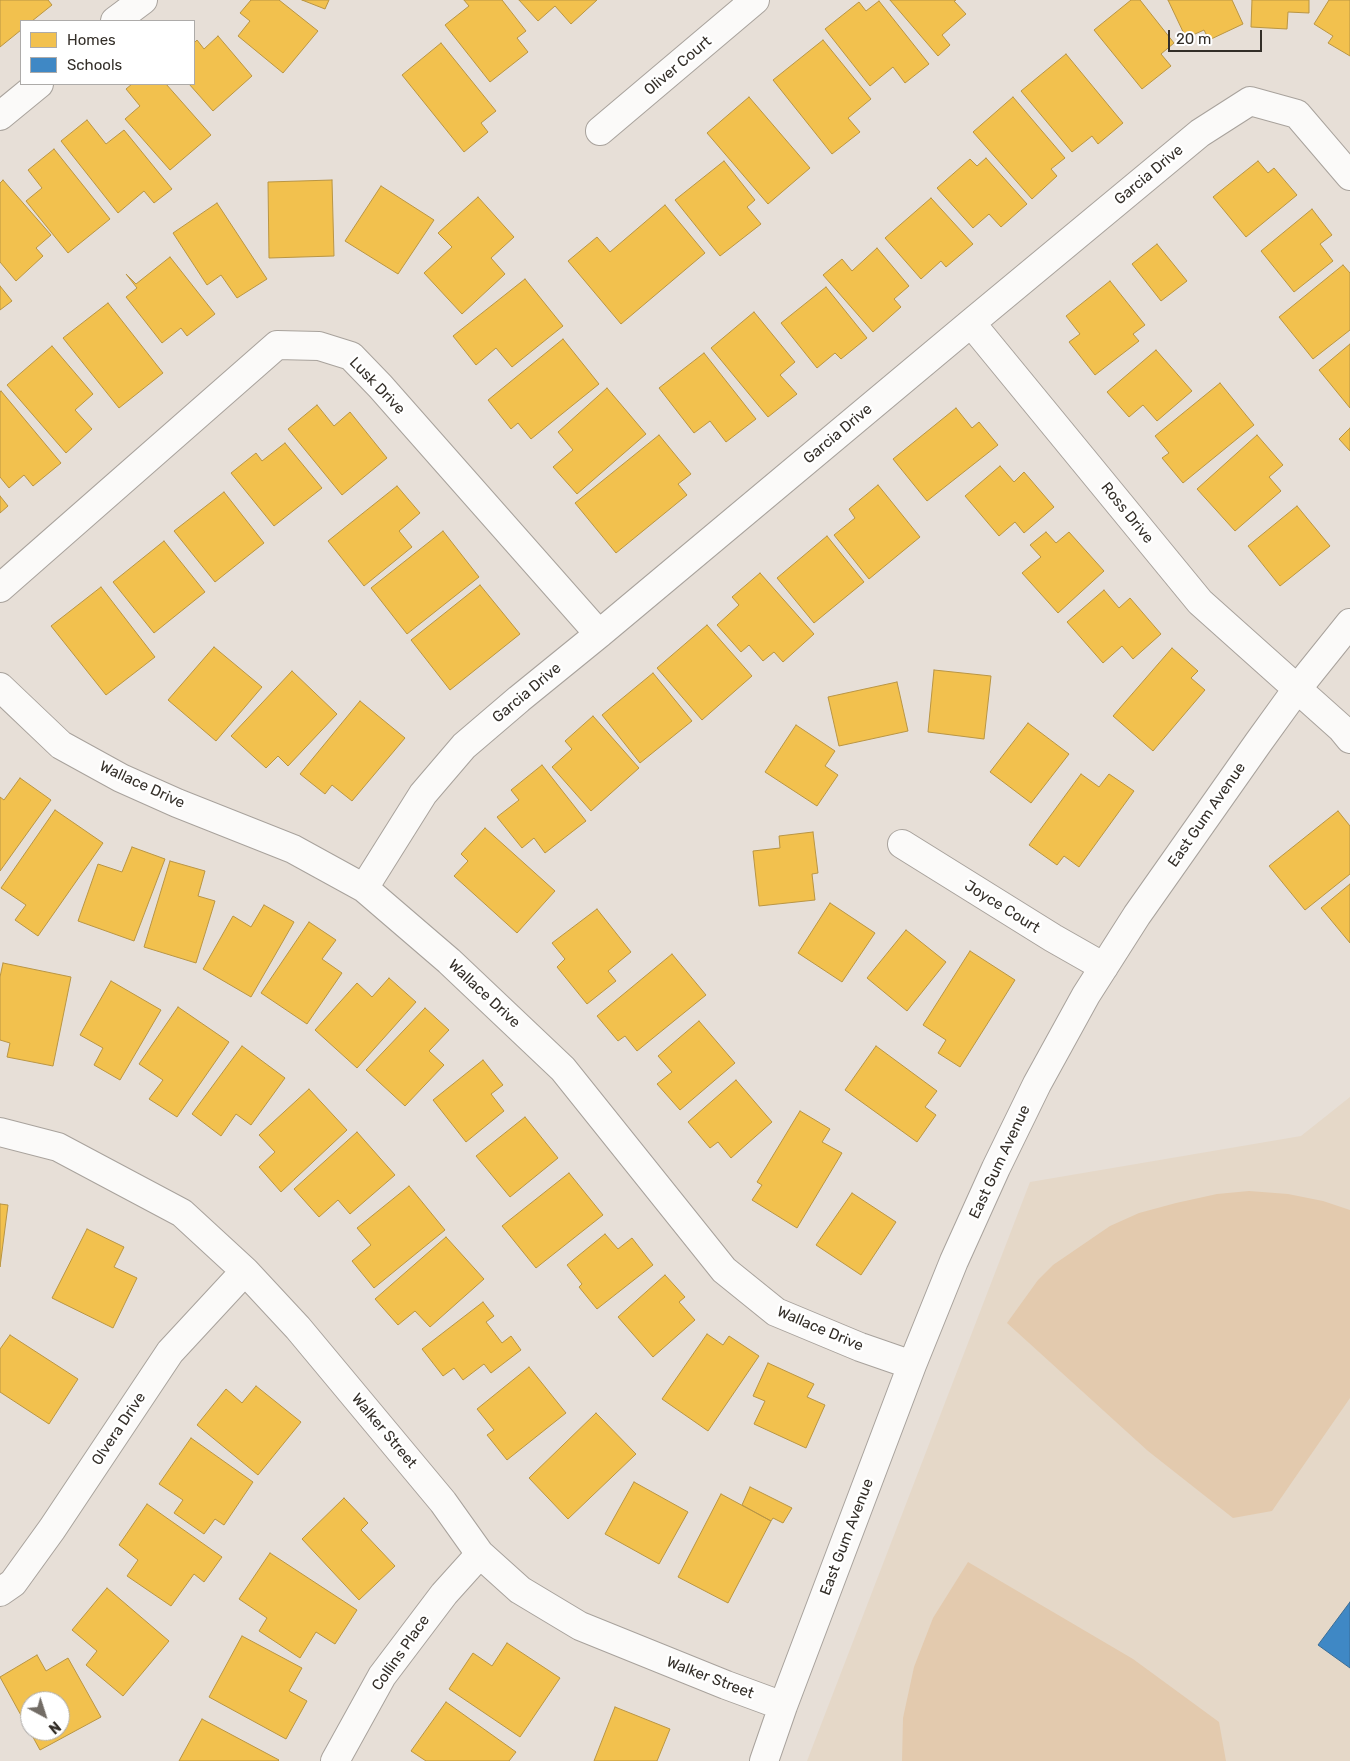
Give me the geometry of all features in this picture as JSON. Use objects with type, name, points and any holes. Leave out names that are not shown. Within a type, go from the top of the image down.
[{"type":"street","points":[[116,20],[143,0]]},
{"type":"street","name":"Oliver Court","points":[[600,131],[755,0]]},
{"type":"street","points":[[0,116],[38,85]]},
{"type":"street","name":"Garcia Drive","points":[[364,888],[423,794],[464,746],[1200,133],[1250,101],[1297,114],[1350,176]]},
{"type":"street","name":"Ross Drive","points":[[971,323],[1200,602],[1341,728],[1350,739]]},
{"type":"street","name":"Lusk Drive","points":[[0,588],[277,345],[319,346],[350,356],[380,386],[599,634]]},
{"type":"street","name":"East Gum Avenue","points":[[764,1761],[912,1365],[954,1261],[1037,1084],[1086,996],[1137,915],[1297,689],[1350,623]]},
{"type":"street","name":"Wallace Drive","points":[[0,687],[61,745],[177,803],[293,849],[364,888],[449,961],[563,1069],[724,1270],[776,1312],[860,1347],[912,1365]]},
{"type":"street","name":"Joyce Court","points":[[902,844],[1052,938],[1104,967]]},
{"type":"street","name":"Walker Street","points":[[0,1132],[58,1147],[182,1213],[245,1270],[298,1328],[443,1502],[480,1554],[520,1590],[580,1626],[783,1706]]},
{"type":"street","name":"Olvera Drive","points":[[0,1592],[13,1583],[52,1529],[170,1352],[245,1270]]},
{"type":"street","name":"Collins Place","points":[[335,1761],[382,1676],[444,1594],[480,1554]]},
{"type":"shaded area","points":[[1350,1097],[1350,1761],[807,1761],[1030,1182],[1301,1136]]},
{"type":"shaded area","points":[[1249,1191],[1288,1194],[1323,1201],[1350,1210],[1350,1398],[1272,1511],[1233,1518],[1148,1451],[1007,1323],[1038,1280],[1053,1265],[1110,1226],[1139,1213],[1176,1203],[1217,1194]]},
{"type":"shaded area","points":[[968,1562],[1133,1659],[1219,1722],[1226,1761],[902,1761],[903,1718],[914,1667],[933,1618]]},
{"type":"building: Homes","points":[[0,0],[48,0],[52,5],[33,20],[20,20],[20,31],[0,47]]},
{"type":"building: Homes","points":[[251,0],[279,0],[318,31],[283,73],[238,36],[250,21],[240,13]]},
{"type":"building: Homes","points":[[302,0],[329,0],[325,9]]},
{"type":"building: Homes","points":[[464,0],[502,0],[526,31],[517,38],[528,52],[490,82],[445,25],[469,6]]},
{"type":"building: Homes","points":[[519,0],[597,0],[571,24],[555,6],[538,21]]},
{"type":"building: Homes","points":[[890,0],[956,0],[954,1],[966,14],[942,35],[950,45],[938,56]]},
{"type":"building: Homes","points":[[1131,0],[1140,0],[1174,43],[1161,54],[1171,66],[1142,89],[1094,30]]},
{"type":"building: Homes","points":[[1168,0],[1232,0],[1243,24],[1209,40],[1204,30],[1186,38]]},
{"type":"building: Homes","points":[[1252,0],[1309,0],[1309,13],[1288,12],[1287,29],[1251,27]]},
{"type":"building: Homes","points":[[1329,0],[1350,0],[1350,56],[1328,43],[1333,36],[1314,24]]},
{"type":"building: Homes","points":[[879,1],[929,64],[905,83],[893,67],[870,86],[825,29],[859,2],[866,11]]},
{"type":"building: Homes","points":[[218,36],[252,76],[213,111],[190,85],[195,85],[195,42],[197,40],[204,49]]},
{"type":"building: Homes","points":[[823,40],[871,99],[848,118],[860,132],[832,154],[773,80]]},
{"type":"building: Homes","points":[[441,43],[496,111],[481,123],[488,132],[464,152],[402,75]]},
{"type":"building: Homes","points":[[1066,54],[1123,123],[1098,144],[1092,136],[1072,152],[1021,91]]},
{"type":"building: Homes","points":[[131,85],[167,85],[211,135],[170,170],[125,119],[140,106],[126,89]]},
{"type":"building: Homes","points":[[749,97],[810,168],[768,204],[707,133]]},
{"type":"building: Homes","points":[[1013,97],[1065,158],[1051,169],[1057,176],[1032,199],[973,132]]},
{"type":"building: Homes","points":[[87,120],[106,144],[124,130],[172,189],[154,203],[144,191],[118,213],[61,141]]},
{"type":"building: Homes","points":[[54,149],[110,219],[68,253],[26,201],[42,188],[28,170]]},
{"type":"building: Homes","points":[[986,158],[1027,204],[1001,227],[989,214],[973,228],[937,188],[970,159],[977,166]]},
{"type":"building: Homes","points":[[724,161],[755,200],[747,207],[761,224],[720,256],[675,200]]},
{"type":"building: Homes","points":[[1258,161],[1268,173],[1274,168],[1297,195],[1246,237],[1213,197]]},
{"type":"building: Homes","points":[[3,180],[51,235],[36,248],[43,256],[16,281],[0,262],[0,183]]},
{"type":"building: Homes","points":[[332,180],[334,256],[269,258],[268,182]]},
{"type":"building: Homes","points":[[381,186],[434,220],[398,274],[345,241]]},
{"type":"building: Homes","points":[[478,197],[514,237],[491,258],[505,274],[462,314],[424,273],[452,247],[438,233]]},
{"type":"building: Homes","points":[[931,198],[973,244],[946,267],[941,261],[921,279],[885,238]]},
{"type":"building: Homes","points":[[217,203],[267,279],[237,298],[221,275],[207,285],[173,233]]},
{"type":"building: Homes","points":[[665,205],[705,253],[621,324],[568,261],[597,237],[610,252]]},
{"type":"building: Homes","points":[[1312,209],[1332,235],[1320,244],[1333,261],[1294,292],[1261,251]]},
{"type":"building: Homes","points":[[1157,244],[1187,281],[1161,301],[1132,264]]},
{"type":"building: Homes","points":[[877,248],[909,286],[894,299],[901,307],[873,332],[823,275],[842,259],[852,271]]},
{"type":"building: Homes","points":[[170,257],[215,314],[187,336],[181,328],[162,343],[126,297],[137,288],[126,274],[136,284]]},
{"type":"building: Homes","points":[[1343,265],[1350,273],[1350,330],[1313,359],[1279,317]]},
{"type":"building: Homes","points":[[525,279],[563,326],[512,367],[496,348],[476,365],[453,336]]},
{"type":"building: Homes","points":[[1110,281],[1145,325],[1133,334],[1139,341],[1095,375],[1069,342],[1080,334],[1066,316]]},
{"type":"building: Homes","points":[[0,286],[12,301],[0,310]]},
{"type":"building: Homes","points":[[826,287],[867,338],[841,359],[835,353],[817,368],[781,323]]},
{"type":"building: Homes","points":[[108,303],[163,373],[119,408],[63,338]]},
{"type":"building: Homes","points":[[754,312],[795,362],[780,375],[797,394],[768,417],[711,348]]},
{"type":"building: Homes","points":[[563,339],[599,384],[531,439],[518,423],[511,429],[488,400]]},
{"type":"building: Homes","points":[[1350,344],[1350,408],[1319,370]]},
{"type":"building: Homes","points":[[52,346],[93,394],[75,410],[92,429],[66,453],[7,385]]},
{"type":"building: Homes","points":[[1156,350],[1192,391],[1157,421],[1143,405],[1129,417],[1107,392]]},
{"type":"building: Homes","points":[[704,353],[756,419],[726,442],[710,421],[694,433],[659,388]]},
{"type":"building: Homes","points":[[1220,383],[1254,425],[1183,483],[1162,458],[1169,453],[1155,436]]},
{"type":"building: Homes","points":[[607,388],[646,434],[577,494],[553,467],[573,450],[558,432]]},
{"type":"building: Homes","points":[[1,391],[61,463],[33,486],[24,475],[9,488],[0,477]]},
{"type":"building: Homes","points":[[317,405],[334,426],[350,412],[387,458],[342,495],[288,429]]},
{"type":"building: Homes","points":[[956,408],[972,428],[979,422],[998,445],[927,501],[893,459]]},
{"type":"building: Homes","points":[[1350,428],[1350,451],[1339,439]]},
{"type":"building: Homes","points":[[659,435],[691,474],[678,484],[687,495],[616,553],[575,503]]},
{"type":"building: Homes","points":[[1257,435],[1283,465],[1269,477],[1281,491],[1235,531],[1197,489]]},
{"type":"building: Homes","points":[[285,443],[322,488],[274,526],[231,473],[256,453],[262,461]]},
{"type":"building: Homes","points":[[1000,466],[1014,482],[1024,472],[1054,507],[1024,533],[1015,522],[999,536],[965,496]]},
{"type":"building: Homes","points":[[878,485],[920,537],[869,579],[834,535],[855,518],[849,509]]},
{"type":"building: Homes","points":[[397,486],[420,513],[399,531],[412,547],[364,586],[328,541]]},
{"type":"building: Homes","points":[[224,492],[264,543],[215,582],[174,531]]},
{"type":"building: Homes","points":[[0,496],[8,506],[0,513]]},
{"type":"building: Homes","points":[[1297,506],[1330,546],[1280,586],[1248,546]]},
{"type":"building: Homes","points":[[443,531],[479,577],[407,634],[371,588]]},
{"type":"building: Homes","points":[[1046,532],[1056,543],[1069,532],[1104,571],[1058,613],[1022,573],[1041,557],[1030,545]]},
{"type":"building: Homes","points":[[827,536],[864,582],[814,623],[777,578]]},
{"type":"building: Homes","points":[[164,541],[205,592],[154,633],[113,582]]},
{"type":"building: Homes","points":[[760,573],[814,634],[783,662],[774,652],[763,661],[749,645],[741,652],[717,625],[739,605],[732,597]]},
{"type":"building: Homes","points":[[480,585],[520,634],[450,690],[411,640]]},
{"type":"building: Homes","points":[[101,587],[155,657],[106,695],[51,626]]},
{"type":"building: Homes","points":[[1104,590],[1119,608],[1130,598],[1161,634],[1133,659],[1122,646],[1103,663],[1067,622]]},
{"type":"building: Homes","points":[[707,625],[752,676],[702,720],[657,668]]},
{"type":"building: Homes","points":[[214,647],[262,687],[216,741],[168,700]]},
{"type":"building: Homes","points":[[1172,648],[1198,671],[1191,678],[1205,690],[1153,751],[1113,716]]},
{"type":"building: Homes","points":[[934,670],[991,676],[984,739],[928,732]]},
{"type":"building: Homes","points":[[292,671],[337,714],[288,766],[278,756],[266,768],[231,736]]},
{"type":"building: Homes","points":[[653,673],[692,721],[640,763],[602,715]]},
{"type":"building: Homes","points":[[897,682],[908,731],[839,746],[828,697]]},
{"type":"building: Homes","points":[[360,701],[405,738],[352,801],[332,785],[325,794],[300,774]]},
{"type":"building: Homes","points":[[593,716],[639,768],[591,811],[552,767],[572,749],[565,741]]},
{"type":"building: Homes","points":[[1028,723],[1069,754],[1031,803],[990,772]]},
{"type":"building: Homes","points":[[796,725],[835,751],[825,766],[838,775],[817,806],[765,772]]},
{"type":"building: Homes","points":[[542,765],[586,821],[545,853],[534,838],[522,848],[497,817],[519,800],[511,790]]},
{"type":"building: Homes","points":[[1081,774],[1099,787],[1109,774],[1134,791],[1079,867],[1064,856],[1057,865],[1029,845]]},
{"type":"building: Homes","points":[[20,778],[51,800],[0,871],[0,797],[4,800]]},
{"type":"building: Homes","points":[[55,810],[103,843],[38,936],[15,920],[26,905],[1,888]]},
{"type":"building: Homes","points":[[1338,811],[1350,826],[1350,874],[1305,910],[1269,866]]},
{"type":"building: Homes","points":[[485,828],[555,891],[517,933],[454,876],[468,861],[461,854]]},
{"type":"building: Homes","points":[[813,832],[818,873],[812,874],[815,900],[759,906],[753,851],[780,848],[779,836]]},
{"type":"building: Homes","points":[[132,847],[165,859],[134,941],[78,921],[98,864],[122,872]]},
{"type":"building: Homes","points":[[170,861],[205,871],[198,896],[215,901],[196,963],[144,947]]},
{"type":"building: Homes","points":[[1350,884],[1350,943],[1321,908]]},
{"type":"building: Homes","points":[[830,903],[875,933],[842,982],[798,953]]},
{"type":"building: Homes","points":[[264,905],[294,922],[251,997],[203,969],[233,916],[251,927]]},
{"type":"building: Homes","points":[[597,909],[631,952],[608,971],[616,981],[587,1004],[557,967],[565,959],[552,943]]},
{"type":"building: Homes","points":[[309,922],[336,940],[322,959],[342,973],[307,1024],[261,993]]},
{"type":"building: Homes","points":[[906,930],[946,962],[907,1011],[867,978]]},
{"type":"building: Homes","points":[[970,951],[1015,980],[960,1067],[938,1053],[946,1040],[923,1025]]},
{"type":"building: Homes","points":[[672,954],[706,995],[637,1051],[625,1036],[618,1041],[597,1016]]},
{"type":"building: Homes","points":[[3,963],[71,977],[53,1066],[7,1057],[10,1043],[0,1040],[0,977]]},
{"type":"building: Homes","points":[[389,978],[416,1002],[357,1068],[315,1030],[357,983],[372,997]]},
{"type":"building: Homes","points":[[111,981],[161,1010],[120,1080],[94,1065],[103,1048],[80,1035]]},
{"type":"building: Homes","points":[[178,1007],[229,1042],[177,1117],[149,1099],[163,1080],[139,1064]]},
{"type":"building: Homes","points":[[425,1008],[449,1030],[429,1051],[444,1065],[405,1106],[366,1070]]},
{"type":"building: Homes","points":[[699,1021],[735,1063],[680,1110],[657,1084],[672,1072],[658,1056]]},
{"type":"building: Homes","points":[[242,1046],[285,1078],[251,1125],[236,1114],[221,1136],[192,1114]]},
{"type":"building: Homes","points":[[876,1046],[937,1091],[925,1107],[936,1115],[917,1142],[845,1090]]},
{"type":"building: Homes","points":[[483,1060],[503,1085],[491,1094],[504,1111],[466,1142],[433,1100]]},
{"type":"building: Homes","points":[[736,1080],[772,1122],[731,1158],[718,1142],[710,1148],[688,1122]]},
{"type":"building: Homes","points":[[309,1089],[347,1130],[281,1192],[259,1167],[275,1152],[259,1135]]},
{"type":"building: Homes","points":[[800,1111],[830,1129],[822,1142],[842,1153],[797,1228],[752,1200],[762,1185],[757,1182]]},
{"type":"building: Homes","points":[[525,1117],[558,1158],[510,1197],[476,1156]]},
{"type":"building: Homes","points":[[357,1132],[395,1175],[350,1214],[338,1200],[319,1217],[294,1189]]},
{"type":"building: Homes","points":[[569,1173],[603,1215],[536,1268],[502,1226]]},
{"type":"building: Homes","points":[[409,1186],[445,1230],[374,1288],[352,1261],[371,1245],[357,1228]]},
{"type":"building: Homes","points":[[852,1193],[896,1222],[861,1275],[816,1245]]},
{"type":"building: Homes","points":[[0,1204],[8,1205],[0,1267]]},
{"type":"building: Homes","points":[[87,1229],[124,1247],[114,1267],[137,1278],[113,1328],[52,1298]]},
{"type":"building: Homes","points":[[605,1234],[618,1249],[632,1238],[653,1265],[597,1309],[579,1287],[582,1284],[567,1265]]},
{"type":"building: Homes","points":[[446,1237],[484,1279],[430,1327],[415,1311],[398,1325],[375,1299]]},
{"type":"building: Homes","points":[[665,1275],[685,1297],[679,1302],[695,1320],[653,1357],[618,1317]]},
{"type":"building: Homes","points":[[483,1302],[494,1316],[486,1322],[502,1343],[511,1336],[521,1350],[491,1373],[484,1364],[463,1380],[454,1368],[443,1376],[422,1349]]},
{"type":"building: Homes","points":[[707,1334],[723,1345],[729,1336],[759,1356],[708,1431],[662,1399]]},
{"type":"building: Homes","points":[[10,1335],[78,1379],[49,1424],[0,1392],[0,1349]]},
{"type":"building: Homes","points":[[768,1363],[814,1384],[807,1397],[825,1405],[806,1448],[754,1424],[765,1401],[753,1396]]},
{"type":"building: Homes","points":[[529,1367],[566,1413],[507,1460],[487,1435],[494,1430],[477,1409]]},
{"type":"building: Homes","points":[[256,1386],[301,1422],[258,1475],[197,1425],[226,1389],[242,1403]]},
{"type":"building: Homes","points":[[596,1413],[636,1454],[568,1519],[529,1478]]},
{"type":"building: Homes","points":[[191,1438],[253,1482],[224,1525],[215,1519],[204,1534],[174,1513],[183,1500],[159,1484]]},
{"type":"building: Homes","points":[[634,1482],[688,1512],[659,1564],[605,1534]]},
{"type":"building: Homes","points":[[750,1487],[792,1508],[783,1523],[773,1518],[771,1521],[742,1505]]},
{"type":"building: Homes","points":[[721,1494],[771,1521],[728,1603],[678,1577]]},
{"type":"building: Homes","points":[[344,1498],[368,1523],[361,1530],[395,1566],[359,1600],[302,1539]]},
{"type":"building: Homes","points":[[147,1504],[222,1557],[204,1582],[194,1574],[171,1606],[127,1576],[138,1560],[119,1545]]},
{"type":"building: Homes","points":[[270,1553],[357,1610],[335,1644],[316,1632],[300,1658],[259,1631],[267,1618],[239,1599]]},
{"type":"building: Homes","points":[[107,1588],[169,1641],[123,1696],[86,1665],[97,1651],[72,1630]]},
{"type":"building: Homes","points":[[242,1636],[302,1668],[289,1691],[307,1701],[286,1739],[209,1697]]},
{"type":"building: Homes","points":[[507,1643],[560,1678],[520,1737],[449,1689],[473,1653],[492,1666]]},
{"type":"building: Homes","points":[[37,1655],[46,1671],[68,1658],[101,1717],[70,1734],[70,1691],[20,1691],[20,1714],[0,1677]]},
{"type":"building: Homes","points":[[446,1702],[516,1752],[509,1761],[426,1761],[411,1751]]},
{"type":"building: Homes","points":[[615,1707],[670,1729],[657,1761],[594,1761]]},
{"type":"building: Homes","points":[[202,1719],[279,1760],[179,1761]]},
{"type":"building: Homes","points":[[35,1741],[57,1741],[40,1750]]},
{"type":"building: Schools","points":[[1350,1602],[1350,1668],[1318,1645]]}]
